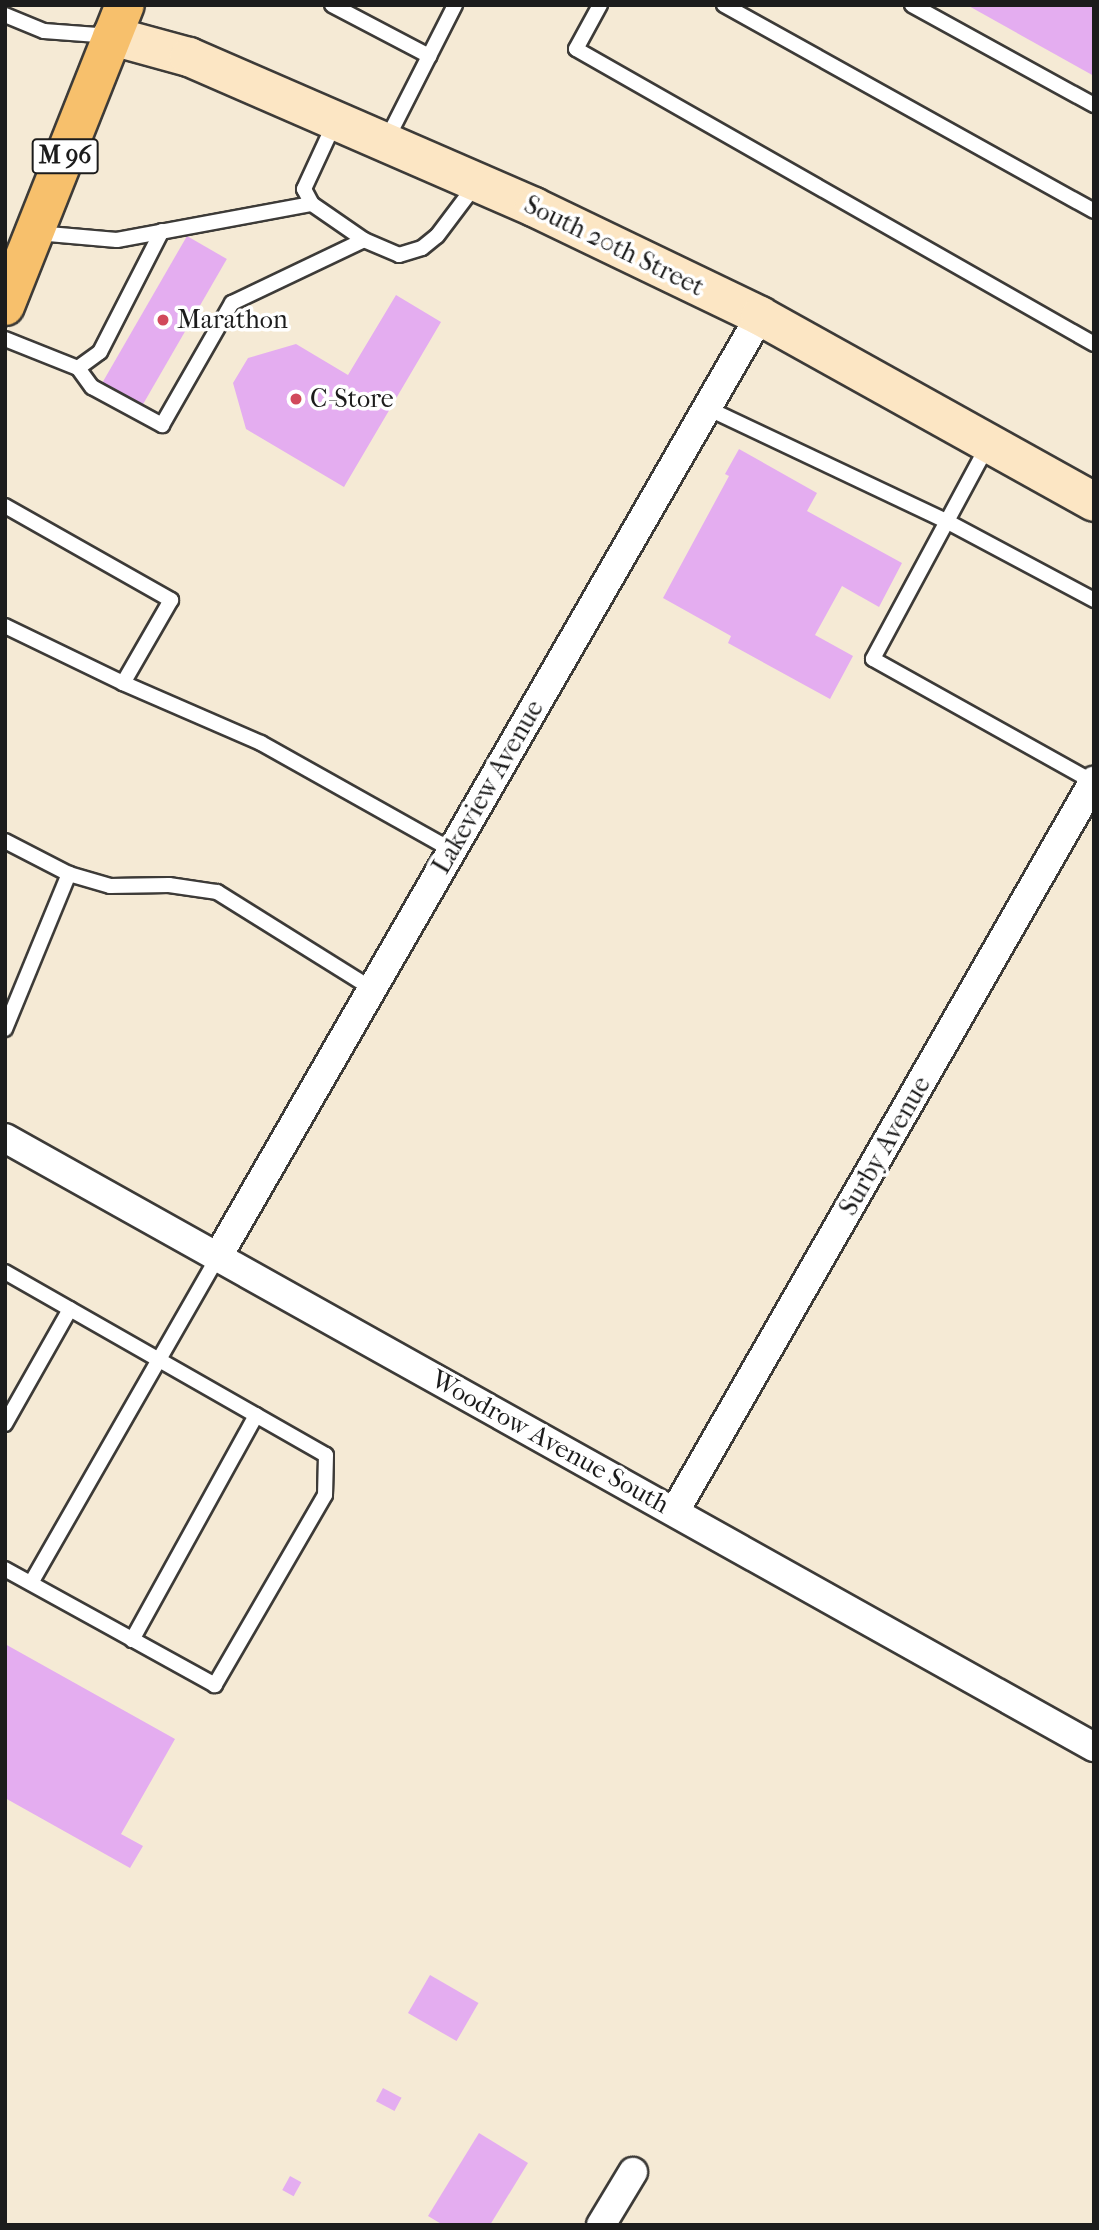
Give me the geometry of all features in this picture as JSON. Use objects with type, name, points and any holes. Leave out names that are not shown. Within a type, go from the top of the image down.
[{"type":"main road","name":"South 20th Street","points":[[118,21],[189,57],[478,182],[760,316],[1094,502]]},
{"type":"main road","name":"M 96","points":[[5,306],[118,21]]},
{"type":"street","name":"Lakeview Avenue","points":[[217,1258],[760,316]]},
{"type":"street","name":"Surby Avenue","points":[[675,1511],[1093,781]]},
{"type":"street","name":"Woodrow Avenue South","points":[[5,1138],[1094,1747]]},
{"type":"street","points":[[601,2225],[633,2172]]},
{"type":"lane","points":[[332,5],[429,56]]},
{"type":"lane","points":[[385,142],[455,5]]},
{"type":"lane","points":[[600,5],[576,49],[1094,344]]},
{"type":"lane","points":[[724,5],[1094,211]]},
{"type":"lane","points":[[912,5],[1094,105]]},
{"type":"lane","points":[[5,15],[44,31],[118,21]]},
{"type":"lane","points":[[336,121],[304,189],[312,204],[365,240],[399,254],[422,248],[438,236],[478,182]]},
{"type":"lane","points":[[34,233],[117,240],[312,204]]},
{"type":"lane","points":[[78,368],[100,352],[162,231]]},
{"type":"lane","points":[[5,339],[78,368],[92,387],[162,425],[232,303],[365,240]]},
{"type":"lane","points":[[707,408],[948,522],[1094,600]]},
{"type":"lane","points":[[989,444],[873,659],[1093,781]]},
{"type":"lane","points":[[5,506],[171,600],[123,683]]},
{"type":"lane","points":[[5,626],[123,683],[261,743],[452,850]]},
{"type":"lane","points":[[5,841],[69,874],[110,886],[169,885],[217,892],[372,989]]},
{"type":"lane","points":[[5,1029],[11,998],[69,874]]},
{"type":"lane","points":[[32,1583],[217,1258]]},
{"type":"lane","points":[[5,1272],[326,1455],[324,1495],[215,1685],[5,1569]]},
{"type":"lane","points":[[5,1424],[70,1309]]},
{"type":"lane","points":[[132,1640],[256,1415]]},
{"type":"building","points":[[967,5],[1094,5],[1094,76]]},
{"type":"building","points":[[187,236],[227,259],[142,406],[102,383]]},
{"type":"building","points":[[396,295],[441,322],[344,487],[246,429],[233,383],[248,358],[296,344],[348,375]]},
{"type":"building","points":[[739,449],[817,493],[807,511],[902,563],[879,607],[842,586],[815,635],[853,656],[830,699],[728,643],[731,636],[663,598],[729,476],[725,474]]},
{"type":"building","points":[[5,1644],[175,1739],[121,1834],[143,1846],[130,1868],[5,1798]]},
{"type":"building","points":[[430,1975],[478,2003],[456,2041],[408,2013]]},
{"type":"building","points":[[383,2088],[402,2098],[394,2111],[376,2101]]},
{"type":"building","points":[[479,2133],[528,2163],[490,2225],[443,2225],[428,2216]]},
{"type":"building","points":[[290,2176],[301,2182],[294,2196],[282,2190]]},
{"type":"place","name":"Marathon","points":[[163,320]]},
{"type":"place","name":"C-Store","points":[[296,399]]}]
